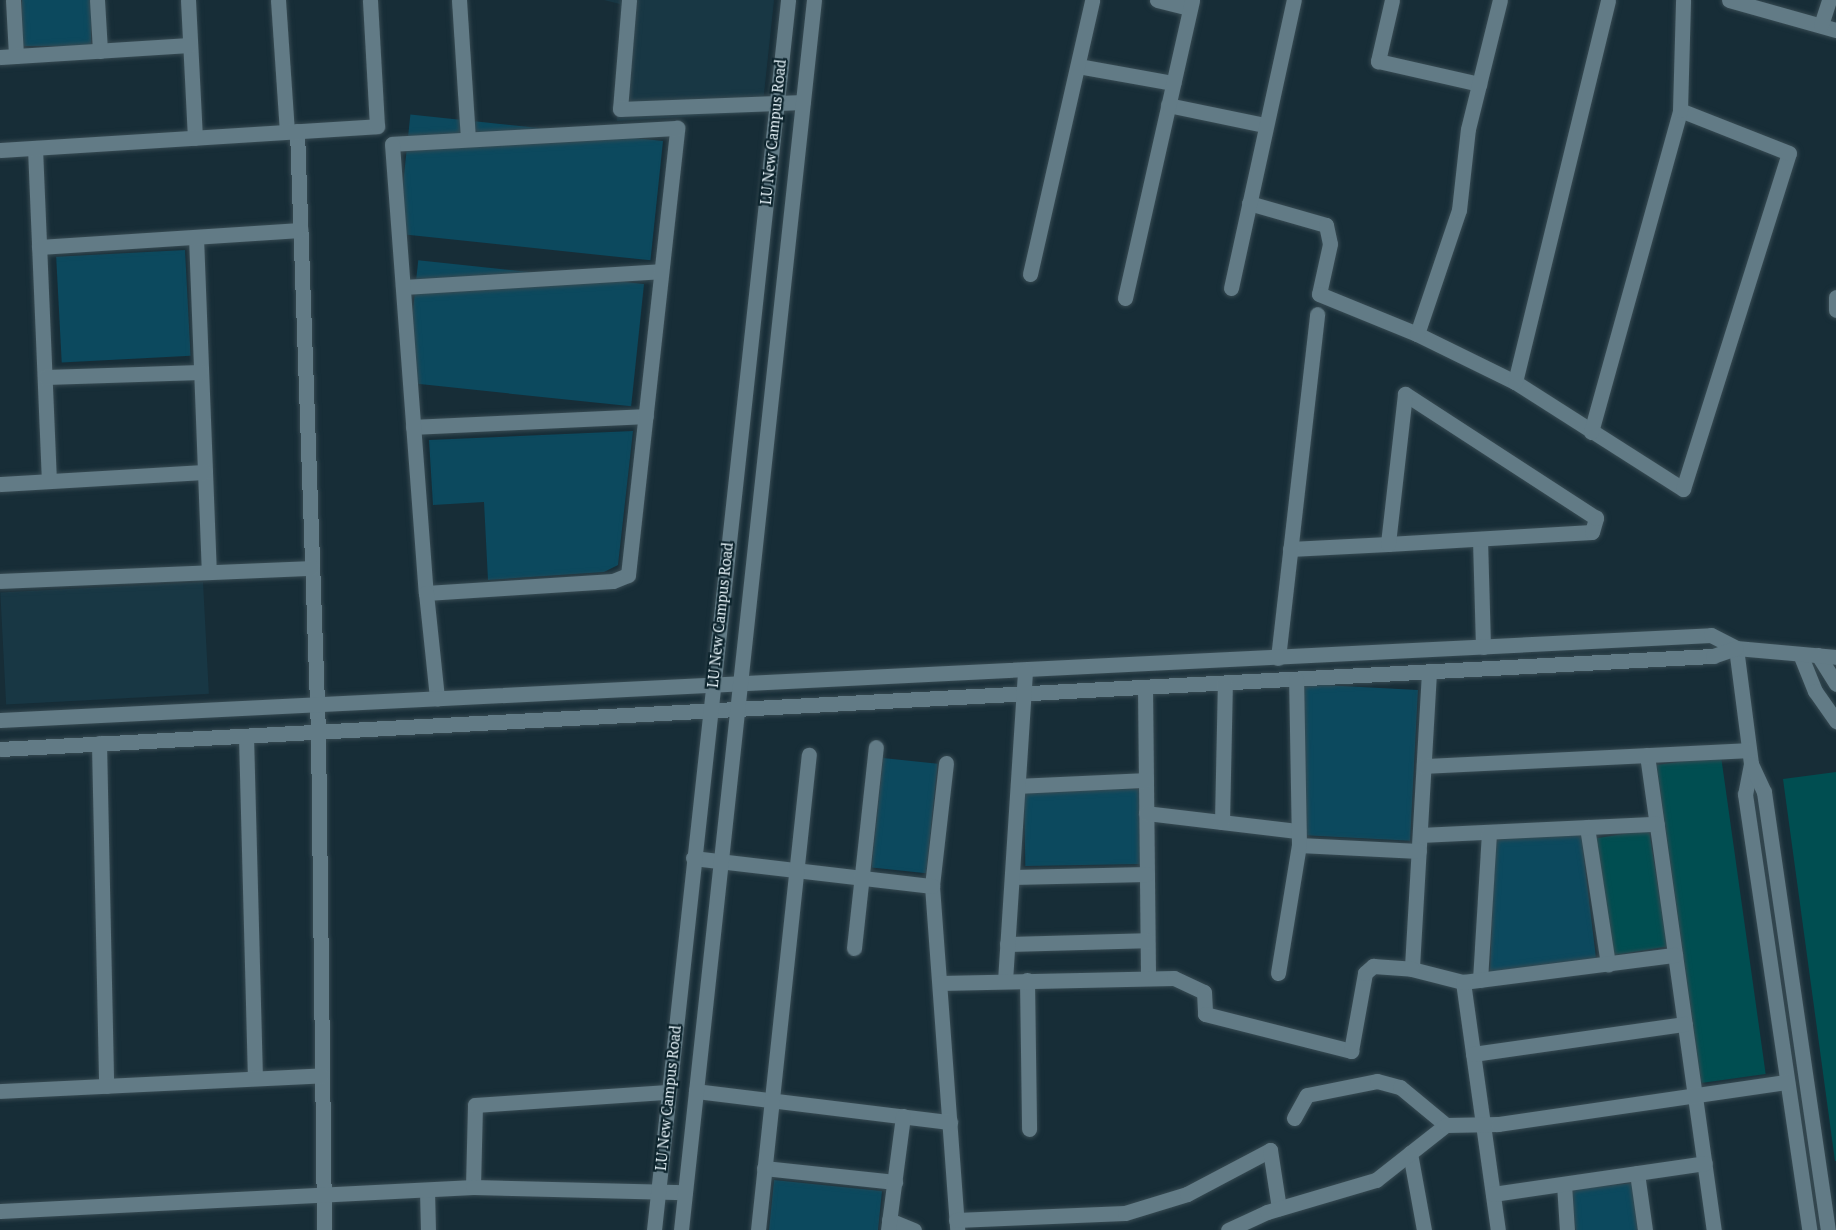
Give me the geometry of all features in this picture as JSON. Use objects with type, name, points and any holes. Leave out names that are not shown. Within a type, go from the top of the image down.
[{"type":"street","points":[[13,0],[16,56]]},
{"type":"street","points":[[97,0],[100,51]]},
{"type":"street","points":[[188,0],[195,138]]},
{"type":"street","points":[[279,0],[300,230],[318,732],[324,1230]]},
{"type":"street","points":[[0,150],[377,126],[370,0]]},
{"type":"street","points":[[459,0],[468,139]]},
{"type":"street","points":[[629,0],[620,109],[803,102]]},
{"type":"street","name":"LU New Campus Road","points":[[654,1230],[788,0]]},
{"type":"street","name":"LU New Campus Road","points":[[681,1230],[814,0]]},
{"type":"street","points":[[1030,274],[1092,0]]},
{"type":"street","points":[[1125,298],[1191,4],[1157,0]]},
{"type":"street","points":[[1231,288],[1294,0]]},
{"type":"street","points":[[1392,0],[1378,61],[1479,84]]},
{"type":"street","points":[[1417,334],[1459,210],[1468,129],[1500,0]]},
{"type":"street","points":[[1515,382],[1608,0]]},
{"type":"street","points":[[1591,432],[1680,110],[1683,0]]},
{"type":"street","points":[[1729,0],[1836,30]]},
{"type":"street","points":[[1821,25],[1829,0]]},
{"type":"street","points":[[0,57],[190,45]]},
{"type":"street","points":[[1078,66],[1173,83]]},
{"type":"street","points":[[1168,105],[1265,125]]},
{"type":"street","points":[[1249,203],[1326,225],[1330,244],[1319,294],[1417,334],[1515,382],[1683,489],[1788,153],[1680,110]]},
{"type":"street","points":[[426,593],[613,581],[628,575],[677,128],[392,144],[426,593],[437,698]]},
{"type":"street","points":[[35,148],[50,482]]},
{"type":"street","points":[[39,247],[300,230]]},
{"type":"street","points":[[196,237],[209,572]]},
{"type":"street","points":[[403,287],[661,271]]},
{"type":"street","points":[[1836,297],[1836,310]]},
{"type":"street","points":[[1278,658],[1317,314]]},
{"type":"street","points":[[45,377],[201,372]]},
{"type":"street","points":[[1290,549],[1388,544],[1480,539],[1592,532],[1596,518],[1405,394],[1388,544]]},
{"type":"street","points":[[413,428],[646,416]]},
{"type":"street","points":[[0,484],[205,472]]},
{"type":"street","points":[[1480,539],[1483,647]]},
{"type":"street","points":[[0,581],[312,568]]},
{"type":"street","points":[[0,720],[1025,671],[1711,635],[1736,648],[1836,657]]},
{"type":"street","points":[[0,748],[1713,656],[1736,648]]},
{"type":"street","points":[[1736,648],[1750,757],[1764,792],[1828,1230]]},
{"type":"street","points":[[1800,654],[1815,691],[1836,721]]},
{"type":"street","points":[[1818,655],[1836,684]]},
{"type":"street","points":[[1244,682],[1245,660]]},
{"type":"street","points":[[1005,981],[1025,671]]},
{"type":"street","points":[[1412,969],[1430,672]]},
{"type":"street","points":[[1278,973],[1299,838],[1296,679]]},
{"type":"street","points":[[1222,822],[1224,683]]},
{"type":"street","points":[[1145,687],[1148,976]]},
{"type":"street","points":[[246,736],[255,1078]]},
{"type":"street","points":[[99,743],[106,1086]]},
{"type":"street","points":[[854,948],[876,747]]},
{"type":"street","points":[[758,1230],[809,755]]},
{"type":"street","points":[[1424,766],[1647,755],[1750,757]]},
{"type":"street","points":[[1647,755],[1714,1230]]},
{"type":"street","points":[[1750,757],[1745,794],[1809,1230]]},
{"type":"street","points":[[946,763],[932,886],[956,1225],[1064,1224],[1125,1213],[1187,1194],[1270,1150],[1279,1209]]},
{"type":"street","points":[[1018,786],[1146,780]]},
{"type":"street","points":[[1146,813],[1222,822],[1299,838],[1419,851]]},
{"type":"street","points":[[1420,835],[1657,824]]},
{"type":"street","points":[[1587,827],[1608,963]]},
{"type":"street","points":[[1480,980],[1489,832]]},
{"type":"street","points":[[693,858],[932,886]]},
{"type":"street","points":[[1012,877],[1147,874]]},
{"type":"street","points":[[1007,944],[1147,940]]},
{"type":"street","points":[[940,983],[1148,976],[1174,978],[1204,992],[1205,1014],[1351,1051],[1365,973],[1373,966],[1412,969],[1462,982],[1675,955]]},
{"type":"street","points":[[1027,981],[1029,1129]]},
{"type":"street","points":[[1462,982],[1498,1230]]},
{"type":"street","points":[[1473,1054],[1685,1024]]},
{"type":"street","points":[[0,1091],[322,1075]]},
{"type":"street","points":[[1294,1118],[1307,1095],[1377,1081],[1400,1087],[1446,1125]]},
{"type":"street","points":[[1228,1230],[1279,1209],[1376,1179],[1446,1125],[1484,1124],[1787,1082]]},
{"type":"street","points":[[696,1091],[950,1122]]},
{"type":"street","points":[[472,1187],[475,1105],[668,1092]]},
{"type":"street","points":[[903,1116],[889,1225],[914,1230]]},
{"type":"street","points":[[1410,1153],[1424,1230]]},
{"type":"street","points":[[1493,1194],[1705,1163]]},
{"type":"street","points":[[764,1168],[895,1182]]},
{"type":"street","points":[[1637,1173],[1645,1230]]},
{"type":"street","points":[[1564,1184],[1567,1230]]},
{"type":"street","points":[[0,1211],[472,1187],[685,1192]]},
{"type":"street","points":[[427,1190],[428,1230]]},
{"type":"shaded area","points":[[22,0],[91,0],[91,46],[22,46]]},
{"type":"shaded area","points":[[604,0],[774,0],[762,112],[617,121],[620,4]]},
{"type":"shaded area","points":[[410,114],[663,141],[650,260],[398,234]]},
{"type":"shaded area","points":[[185,250],[191,356],[62,363],[56,257]]},
{"type":"shaded area","points":[[418,260],[644,284],[631,406],[405,383]]},
{"type":"shaded area","points":[[633,431],[618,565],[604,572],[488,580],[484,502],[433,505],[429,440]]},
{"type":"shaded area","points":[[203,582],[209,694],[6,704],[0,593]]},
{"type":"shaded area","points":[[1304,684],[1418,690],[1410,841],[1296,835]]},
{"type":"shaded area","points":[[883,758],[938,764],[926,873],[872,867]]},
{"type":"shaded area","points":[[1139,789],[1140,864],[1025,866],[1024,791]]},
{"type":"shaded area","points":[[1581,833],[1596,958],[1490,972],[1495,840]]},
{"type":"shaded area","points":[[774,1180],[882,1191],[878,1230],[769,1230]]},
{"type":"shaded area","points":[[1633,1183],[1638,1230],[1576,1230],[1571,1189]]},
{"type":"building","points":[[1721,756],[1766,1074],[1701,1083],[1657,765]]},
{"type":"building","points":[[1836,772],[1836,1161],[1835,1161],[1783,779]]},
{"type":"building","points":[[1649,830],[1667,947],[1613,955],[1595,839]]}]
